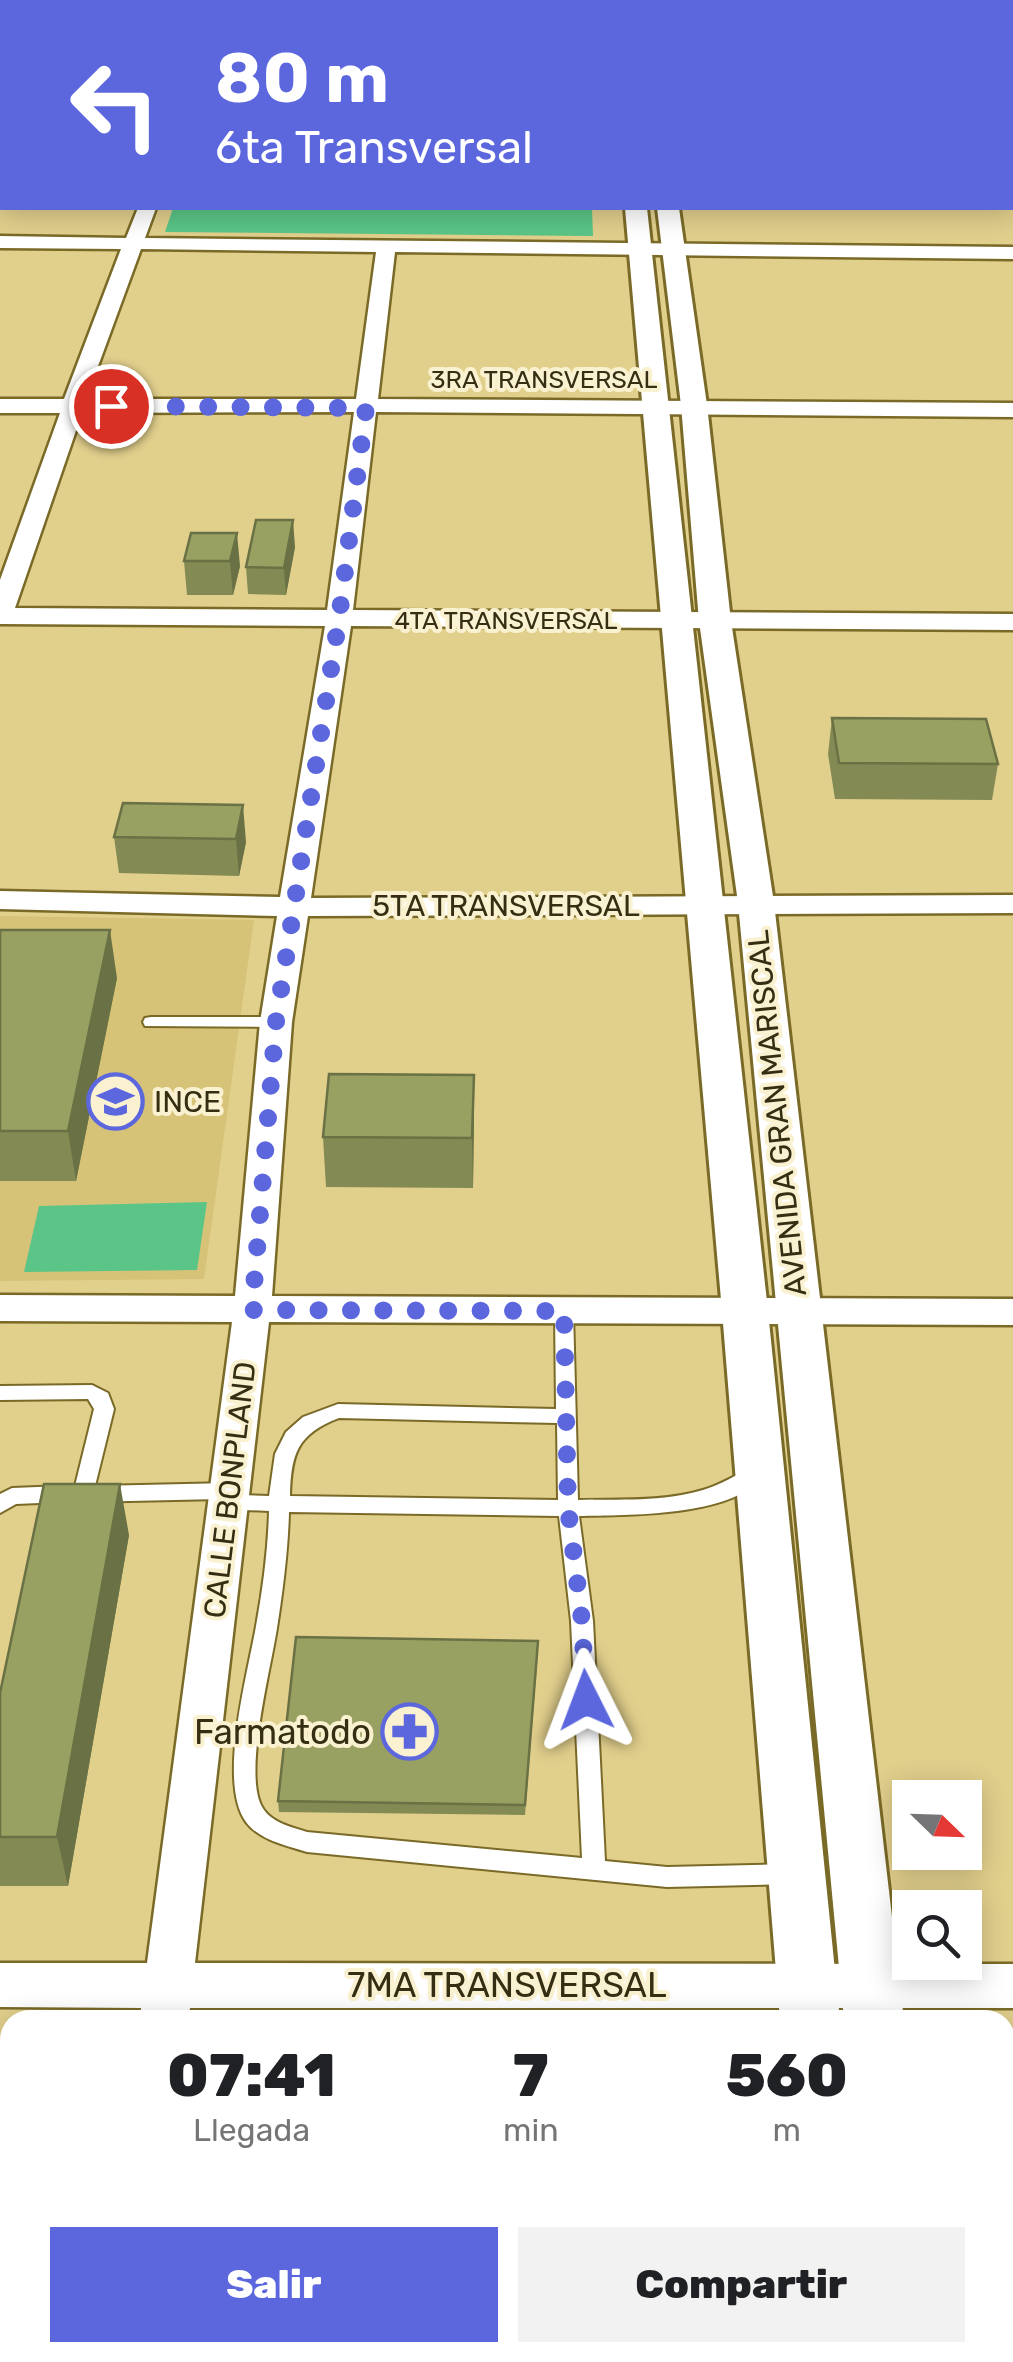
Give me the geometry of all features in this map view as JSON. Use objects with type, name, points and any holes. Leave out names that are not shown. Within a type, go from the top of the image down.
[{"type":"street","points":[[0,616],[7,572],[147,210]]},
{"type":"street","name":"AVENIDA GRAN MARISCAL","points":[[637,210],[656,250]]},
{"type":"street","name":"AVENIDA GRAN MARISCAL","points":[[667,210],[645,282],[676,406],[697,621],[705,904],[808,2003]]},
{"type":"street","points":[[0,242],[1013,254]]},
{"type":"street","name":"CALLE BONPLAND","points":[[166,2002],[252,1310],[276,1022],[339,618],[386,247]]},
{"type":"street","name":"3RA TRANSVERSAL","points":[[0,406],[1013,410]]},
{"type":"street","name":"4TA TRANSVERSAL","points":[[0,616],[1013,622]]},
{"type":"street","name":"AVENIDA GRAN MARISCAL","points":[[697,621],[756,903],[871,2003]]},
{"type":"street","name":"5TA TRANSVERSAL","points":[[0,900],[296,907],[1013,904]]},
{"type":"street","points":[[0,1308],[1013,1312]]},
{"type":"street","name":"7MA TRANSVERSAL","points":[[0,1986],[166,2002],[871,2003],[1013,1986]]},
{"type":"lane","points":[[152,1022],[276,1022]]},
{"type":"lane","points":[[564,1311],[568,1508],[582,1621],[594,1871]]},
{"type":"lane","points":[[0,1393],[92,1392],[101,1398],[104,1410],[84,1494]]},
{"type":"lane","points":[[568,1416],[338,1411],[312,1420],[296,1433],[282,1471],[282,1504],[248,1762],[249,1806],[260,1822],[307,1842],[667,1877],[797,1874]]},
{"type":"lane","points":[[0,1505],[12,1496],[84,1494],[229,1497],[282,1504],[568,1508],[693,1504],[723,1495],[760,1472]]},
{"type":"shaded area","name":"INCE","points":[[0,916],[254,920],[204,1279],[0,1281]]},
{"type":"green space","points":[[172,210],[592,210],[593,236],[165,232]]},
{"type":"green space","points":[[207,1202],[197,1270],[24,1272],[39,1206]]},
{"type":"building","points":[[256,520],[293,520],[284,568],[246,567]]},
{"type":"building","points":[[191,533],[237,533],[230,561],[184,561]]},
{"type":"building","points":[[832,718],[986,719],[998,764],[839,763]]},
{"type":"building","points":[[123,803],[243,805],[236,839],[114,837]]},
{"type":"building","points":[[0,930],[110,930],[68,1131],[0,1131]]},
{"type":"building","points":[[329,1074],[474,1075],[472,1138],[323,1137]]},
{"type":"building","points":[[44,1484],[120,1484],[57,1837],[0,1837],[0,1693]]},
{"type":"building","name":"Farmatodo","points":[[296,1637],[538,1641],[525,1805],[278,1801]]},
{"type":"place","name":"INCE","points":[[115,1102]]},
{"type":"place","name":"Farmatodo","points":[[410,1732]]},
{"type":"route","points":[[111,406],[366,408],[339,618],[276,1022],[252,1310],[564,1311],[568,1508],[582,1621],[586,1700]]}]
